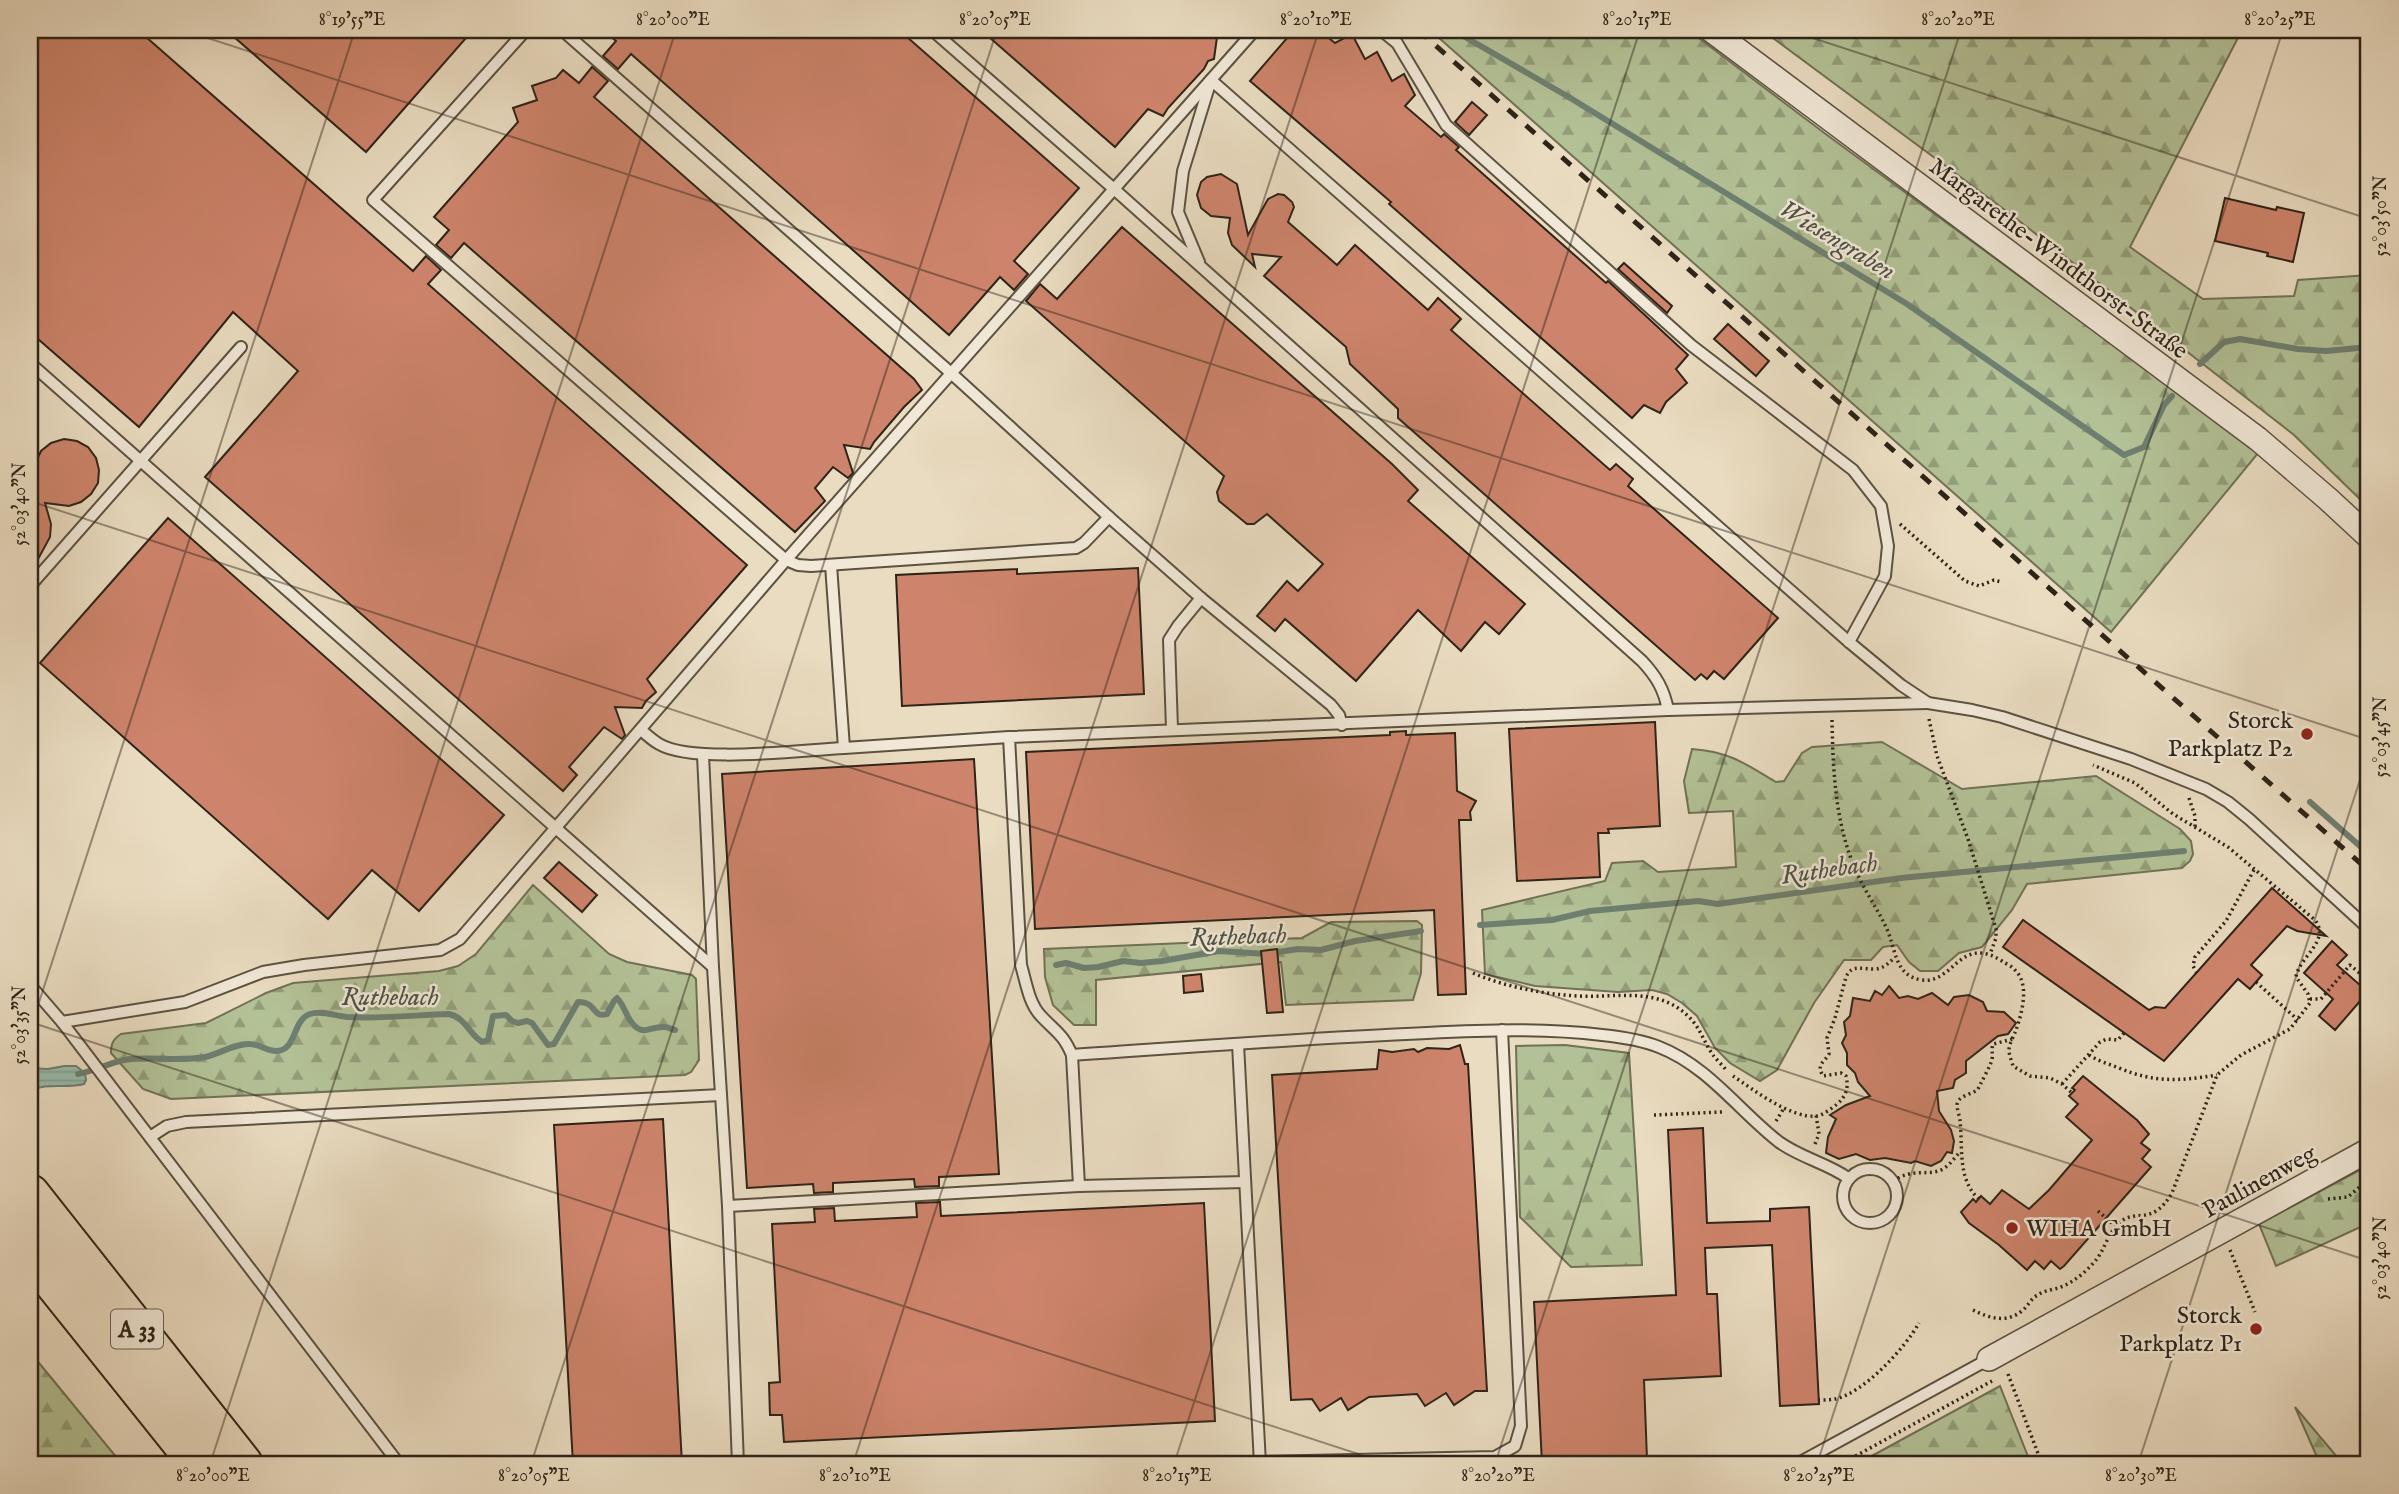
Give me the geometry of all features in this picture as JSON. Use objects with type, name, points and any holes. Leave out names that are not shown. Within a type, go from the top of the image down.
[{"type":"highway","name":"A 33","points":[[30,1194],[243,1464]]},
{"type":"highway","name":"A 33","points":[[30,1253],[199,1464]]},
{"type":"street","name":"Margarethe-Windthorst-Straße","points":[[1711,30],[2258,439],[2369,537]]},
{"type":"street","name":"Paulinenweg","points":[[1999,1361],[2369,1150]]},
{"type":"lane","points":[[526,30],[373,200],[786,560],[798,565],[831,565],[1076,548],[1108,517]]},
{"type":"lane","points":[[562,30],[951,373],[1108,517],[1331,705],[1342,724]]},
{"type":"lane","points":[[932,30],[1200,265],[1642,661],[1657,678],[1665,694],[1668,710]]},
{"type":"lane","points":[[62,1022],[185,1002],[262,972],[440,950],[460,939],[786,560],[1255,30]]},
{"type":"lane","points":[[1381,30],[1397,43],[1446,125],[1691,345],[1853,470],[1881,506],[1888,546],[1885,576],[1849,642]]},
{"type":"lane","points":[[1200,265],[1178,212],[1183,171],[1210,80]]},
{"type":"lane","points":[[1210,80],[1849,642],[1901,685],[1928,703]]},
{"type":"lane","points":[[30,586],[241,347]]},
{"type":"lane","points":[[30,363],[713,967]]},
{"type":"lane","points":[[831,565],[844,748]]},
{"type":"lane","points":[[1172,729],[1169,640],[1201,598]]},
{"type":"lane","points":[[641,730],[659,744],[677,751],[704,755],[1172,729],[1831,704],[1928,703],[2002,717],[2131,759],[2228,802],[2369,929]]},
{"type":"lane","points":[[1009,737],[1021,965],[1029,995],[1040,1015],[1056,1028],[1072,1055],[1079,1186]]},
{"type":"lane","points":[[704,755],[713,967],[728,1206],[738,1464]]},
{"type":"lane","points":[[30,985],[62,1022],[399,1464]]},
{"type":"lane","points":[[1072,1055],[1502,1030],[1547,1029],[1621,1038],[1657,1046],[1681,1057],[1701,1071],[1779,1142],[1849,1178]]},
{"type":"lane","points":[[1238,1044],[1260,1463],[1495,1457],[1515,1446],[1521,1426],[1502,1030]]},
{"type":"lane","points":[[150,1137],[167,1126],[186,1122],[721,1095]]},
{"type":"lane","points":[[1864,1168],[1882,1171],[1893,1181],[1898,1193],[1893,1211],[1887,1217],[1870,1223],[1853,1218],[1843,1203],[1844,1186],[1849,1178],[1864,1168]]},
{"type":"lane","points":[[728,1206],[1079,1186],[1245,1182]]},
{"type":"lane","points":[[1797,1464],[1999,1361]]},
{"type":"path","points":[[1883,516],[1896,521],[1965,581],[1979,586],[1994,580],[2001,582]]},
{"type":"path","points":[[1928,703],[1937,756],[1968,839],[1996,929],[1996,938],[1990,954]]},
{"type":"path","points":[[1831,704],[1833,759],[1840,823],[1857,872],[1886,928],[1902,971],[1911,977],[1934,979],[1962,957],[1976,953],[1990,954],[2016,970],[2022,982],[2024,1002],[2009,1050],[2013,1066],[2030,1076],[2050,1078],[2072,1093]]},
{"type":"path","points":[[1917,718],[1942,722]]},
{"type":"path","points":[[1973,1310],[1990,1318],[2012,1317],[2022,1311],[2037,1295],[2077,1278],[2096,1260],[2116,1227],[2124,1220],[2154,1213],[2166,1202],[2179,1175],[2217,1075],[2241,1055],[2290,1029],[2308,1009],[2310,999],[2296,977],[2300,966],[2317,942],[2319,925],[2256,868],[2228,847],[2173,814],[2135,783],[2085,762]]},
{"type":"path","points":[[2188,782],[2195,827]]},
{"type":"path","points":[[2197,973],[2193,967],[2195,957],[2226,920],[2256,868]]},
{"type":"path","points":[[1473,973],[1509,986],[1537,991],[1576,996],[1648,995],[1664,1000],[1691,1019],[1713,1055],[1730,1073],[1784,1108],[1808,1116],[1820,1116],[1838,1104],[1846,1094],[1848,1084],[1846,1076],[1841,1073],[1823,1076],[1820,1063],[1829,1054],[1828,1038],[1849,971],[1853,968],[1877,969],[1886,966],[1895,957]]},
{"type":"path","points":[[2310,999],[2321,999],[2350,965],[2369,981]]},
{"type":"path","points":[[2256,982],[2298,1020]]},
{"type":"path","points":[[2062,1084],[2103,1040],[2118,1040],[2124,1033]]},
{"type":"path","points":[[1979,1199],[1967,1181],[1960,1153],[1957,1105],[1959,1100],[1978,1089],[1992,1063],[1993,1044],[2013,1039]]},
{"type":"path","points":[[2088,1055],[2139,1076],[2157,1080],[2186,1080],[2217,1075]]},
{"type":"path","points":[[1654,1115],[1744,1111]]},
{"type":"path","points":[[1804,1157],[1815,1144],[1819,1134],[1816,1115]]},
{"type":"path","points":[[1893,1181],[1910,1172],[1944,1169],[1960,1153]]},
{"type":"path","points":[[2098,1211],[2116,1227]]},
{"type":"path","points":[[2230,1250],[2255,1312]]},
{"type":"path","points":[[1818,1400],[1835,1399],[1855,1390],[1894,1359],[1919,1323]]},
{"type":"path","points":[[1841,1464],[1999,1361],[2042,1464]]},
{"type":"green space","points":[[1430,30],[1688,30],[2259,452],[2111,632]]},
{"type":"green space","points":[[1762,30],[2242,30],[2130,247],[2203,299],[2294,296],[2298,280],[2369,275],[2369,508],[2294,435],[2009,213]]},
{"type":"green space","points":[[1882,742],[1962,789],[2096,776],[2180,829],[2191,841],[2193,854],[2182,868],[2027,884],[2012,910],[1982,947],[1959,953],[1938,971],[1920,971],[1909,962],[1897,945],[1883,947],[1871,960],[1844,960],[1814,1003],[1777,1070],[1760,1081],[1730,1063],[1715,1048],[1697,1016],[1667,994],[1652,990],[1618,992],[1535,986],[1485,974],[1482,910],[1605,881],[1612,863],[1643,861],[1658,872],[1736,867],[1733,811],[1689,813],[1684,781],[1692,749],[1727,756],[1776,782],[1784,781],[1802,753],[1812,747]]},
{"type":"green space","points":[[533,885],[609,954],[627,962],[692,975],[696,979],[699,1060],[691,1072],[685,1075],[171,1099],[143,1089],[111,1053],[113,1042],[121,1034],[206,1023],[266,993],[293,983],[439,971],[458,966],[476,954]]},
{"type":"green space","points":[[1417,921],[1422,925],[1421,973],[1413,1000],[1286,1005],[1281,962],[1096,980],[1096,1025],[1074,1025],[1053,1005],[1045,977],[1044,949],[1302,938],[1331,922]]},
{"type":"green space","points":[[1565,1045],[1629,1053],[1642,1265],[1571,1267],[1520,1217],[1516,1046]]},
{"type":"green space","points":[[2369,1165],[2369,1223],[2276,1266],[2259,1224]]},
{"type":"green space","points":[[30,1352],[122,1464],[30,1464]]},
{"type":"green space","points":[[2000,1386],[2031,1464],[1857,1464]]},
{"type":"green space","points":[[2295,1407],[2343,1464],[2320,1464]]},
{"type":"shaded area","points":[[76,1066],[85,1073],[84,1084],[43,1087],[30,1091],[30,1068]]},
{"type":"building","points":[[30,30],[138,30],[413,271],[426,256],[441,270],[428,284],[747,565],[647,679],[656,692],[642,708],[615,707],[625,735],[622,739],[604,727],[569,767],[577,775],[563,791],[205,477],[298,371],[233,312],[139,427],[30,332]]},
{"type":"building","points":[[226,30],[473,30],[366,152]]},
{"type":"building","points":[[603,30],[899,30],[1079,188],[1014,261],[1028,274],[1014,290],[1000,277],[949,335],[631,54],[618,69],[603,56],[616,41]]},
{"type":"building","points":[[981,30],[1218,30],[1214,59],[1208,61],[1163,116],[1148,109],[1115,147]]},
{"type":"building","points":[[1294,30],[1319,30],[1335,43],[1352,34],[1365,59],[1377,52],[1392,81],[1404,74],[1415,95],[1405,106],[1441,137],[1444,134],[1459,147],[1456,150],[1606,283],[1608,281],[1688,355],[1676,369],[1687,383],[1666,402],[1660,413],[1644,405],[1632,418],[1389,204],[1391,202],[1250,81]]},
{"type":"building","points":[[592,67],[608,81],[594,97],[914,379],[922,390],[904,407],[870,449],[844,445],[853,473],[848,478],[833,467],[815,488],[825,501],[795,532],[464,243],[451,258],[436,245],[449,230],[434,217],[518,122],[513,108],[537,100],[532,86],[556,78],[563,70],[579,83]]},
{"type":"building","points":[[1472,102],[1487,115],[1469,135],[1455,122]]},
{"type":"building","points":[[1221,174],[1237,184],[1248,235],[1268,199],[1278,194],[1284,195],[1294,207],[1288,222],[1337,265],[1355,245],[1428,310],[1438,298],[1461,319],[1451,330],[1610,470],[1616,464],[1633,479],[1628,486],[1778,618],[1724,679],[1714,671],[1707,679],[1701,674],[1695,680],[1398,418],[1398,409],[1350,364],[1346,347],[1264,276],[1281,257],[1252,254],[1255,267],[1232,245],[1228,233],[1230,218],[1211,216],[1201,208],[1197,195],[1201,182],[1207,177]]},
{"type":"building","points":[[2225,198],[2276,210],[2277,207],[2304,213],[2293,262],[2267,256],[2268,253],[2215,241]]},
{"type":"building","points":[[1122,227],[1392,464],[1418,490],[1408,501],[1525,604],[1499,634],[1485,622],[1461,651],[1418,610],[1356,681],[1285,619],[1275,631],[1257,616],[1287,581],[1298,591],[1323,564],[1267,514],[1254,524],[1247,524],[1219,501],[1217,492],[1224,476],[1026,301],[1040,284],[1057,299]]},
{"type":"building","points":[[1624,263],[1672,306],[1667,313],[1618,269]]},
{"type":"building","points":[[1728,324],[1769,361],[1756,376],[1714,339]]},
{"type":"building","points":[[64,439],[77,441],[88,447],[96,458],[98,483],[91,494],[81,502],[69,506],[45,503],[51,524],[50,537],[30,574],[30,467],[34,466],[41,451],[51,443]]},
{"type":"building","points":[[168,518],[504,815],[419,911],[372,870],[328,919],[40,663]]},
{"type":"building","points":[[1138,568],[1144,694],[902,706],[896,575],[1017,569],[1017,574]]},
{"type":"building","points":[[1655,722],[1660,826],[1608,829],[1609,833],[1598,833],[1600,877],[1517,881],[1509,729]]},
{"type":"building","points":[[1406,731],[1406,735],[1455,733],[1457,791],[1476,801],[1470,812],[1471,820],[1459,820],[1466,994],[1438,995],[1434,910],[1035,929],[1026,752],[1390,735],[1390,732]]},
{"type":"building","points":[[974,759],[999,1174],[939,1177],[939,1186],[915,1187],[914,1179],[833,1183],[833,1192],[814,1193],[813,1184],[747,1188],[722,774]]},
{"type":"building","points":[[559,862],[597,895],[582,912],[544,878]]},
{"type":"building","points":[[2272,888],[2326,936],[2297,931],[2287,926],[2251,965],[2262,975],[2250,989],[2238,979],[2164,1061],[2003,947],[2023,920],[2149,1010],[2155,1007],[2165,1008]]},
{"type":"building","points":[[2332,941],[2347,955],[2337,965],[2368,992],[2335,1030],[2319,1016],[2333,999],[2304,973]]},
{"type":"building","points":[[1277,949],[1283,1012],[1267,1013],[1261,951]]},
{"type":"building","points":[[1201,974],[1203,991],[1184,993],[1183,976]]},
{"type":"building","points":[[1889,986],[1899,998],[1908,996],[1918,999],[1932,993],[1948,1005],[1954,997],[1969,995],[1983,1002],[1987,1011],[2004,1012],[2016,1023],[2008,1034],[1998,1036],[1966,1061],[1966,1073],[1955,1080],[1953,1088],[1937,1091],[1939,1111],[1951,1130],[1954,1141],[1952,1153],[1947,1152],[1941,1161],[1931,1166],[1915,1161],[1911,1163],[1885,1158],[1870,1160],[1856,1154],[1839,1159],[1826,1153],[1828,1137],[1836,1119],[1830,1115],[1846,1105],[1870,1096],[1847,1065],[1847,1053],[1842,1043],[1846,1035],[1844,1022],[1850,1016],[1853,998],[1870,1001],[1875,991],[1882,995]]},
{"type":"building","points":[[1460,1045],[1465,1064],[1468,1064],[1487,1391],[1475,1391],[1454,1405],[1446,1393],[1425,1406],[1417,1394],[1369,1397],[1348,1410],[1341,1398],[1320,1411],[1312,1399],[1291,1400],[1272,1075],[1377,1069],[1379,1050],[1392,1052],[1414,1049],[1418,1052],[1427,1048],[1449,1049]]},
{"type":"building","points":[[2083,1076],[2137,1120],[2149,1134],[2141,1143],[2150,1150],[2142,1159],[2151,1167],[2064,1266],[2060,1269],[2051,1261],[2044,1269],[2035,1261],[2027,1270],[1969,1223],[1961,1212],[1973,1199],[1976,1202],[1981,1196],[1990,1204],[2002,1190],[2029,1209],[2049,1190],[2092,1140],[2066,1117],[2078,1104],[2069,1096],[2075,1090],[2072,1088]]},
{"type":"building","points":[[663,1119],[682,1464],[573,1464],[554,1125]]},
{"type":"building","points":[[1703,1128],[1707,1223],[1770,1221],[1770,1209],[1809,1207],[1819,1404],[1780,1406],[1772,1245],[1705,1248],[1707,1294],[1717,1294],[1721,1376],[1644,1380],[1647,1459],[1542,1464],[1534,1302],[1676,1295],[1668,1130]]},
{"type":"building","points":[[940,1202],[941,1216],[1204,1203],[1215,1421],[784,1442],[782,1415],[770,1415],[769,1383],[780,1382],[772,1224],[815,1222],[814,1209],[834,1208],[835,1221],[917,1217],[916,1203]]},
{"type":"waterway","name":"Wiesengraben","points":[[1453,30],[1567,96],[1907,304],[2124,455],[2144,447],[2164,405],[2172,396]]},
{"type":"waterway","name":"Wiesengraben","points":[[2200,364],[2224,342],[2240,339],[2326,351],[2369,347]]},
{"type":"waterway","name":"Ruthebach","points":[[2310,802],[2369,854]]},
{"type":"waterway","name":"Ruthebach","points":[[1480,925],[1552,920],[1590,911],[1698,901],[1718,904],[1901,878],[2184,851]]},
{"type":"waterway","name":"Ruthebach","points":[[1056,965],[1066,963],[1084,968],[1098,967],[1123,961],[1162,961],[1219,951],[1266,954],[1298,949],[1321,950],[1355,941],[1421,931]]},
{"type":"waterway","name":"Ruthebach","points":[[78,1074],[124,1060],[195,1058],[210,1056],[245,1044],[273,1051],[283,1050],[304,1017],[315,1013],[347,1017],[449,1014],[463,1022],[482,1042],[488,1040],[493,1016],[506,1015],[518,1023],[532,1023],[548,1045],[554,1044],[578,1002],[588,1004],[602,1015],[607,1014],[617,998],[636,1027],[647,1030],[659,1027],[675,1030]]},
{"type":"railway","points":[[1418,30],[2369,871]]},
{"type":"place","name":"Storck Parkplatz P2","points":[[2307,734]]},
{"type":"place","name":"WIHA GmbH","points":[[2012,1228]]},
{"type":"place","name":"Storck Parkplatz P1","points":[[2256,1329]]}]
